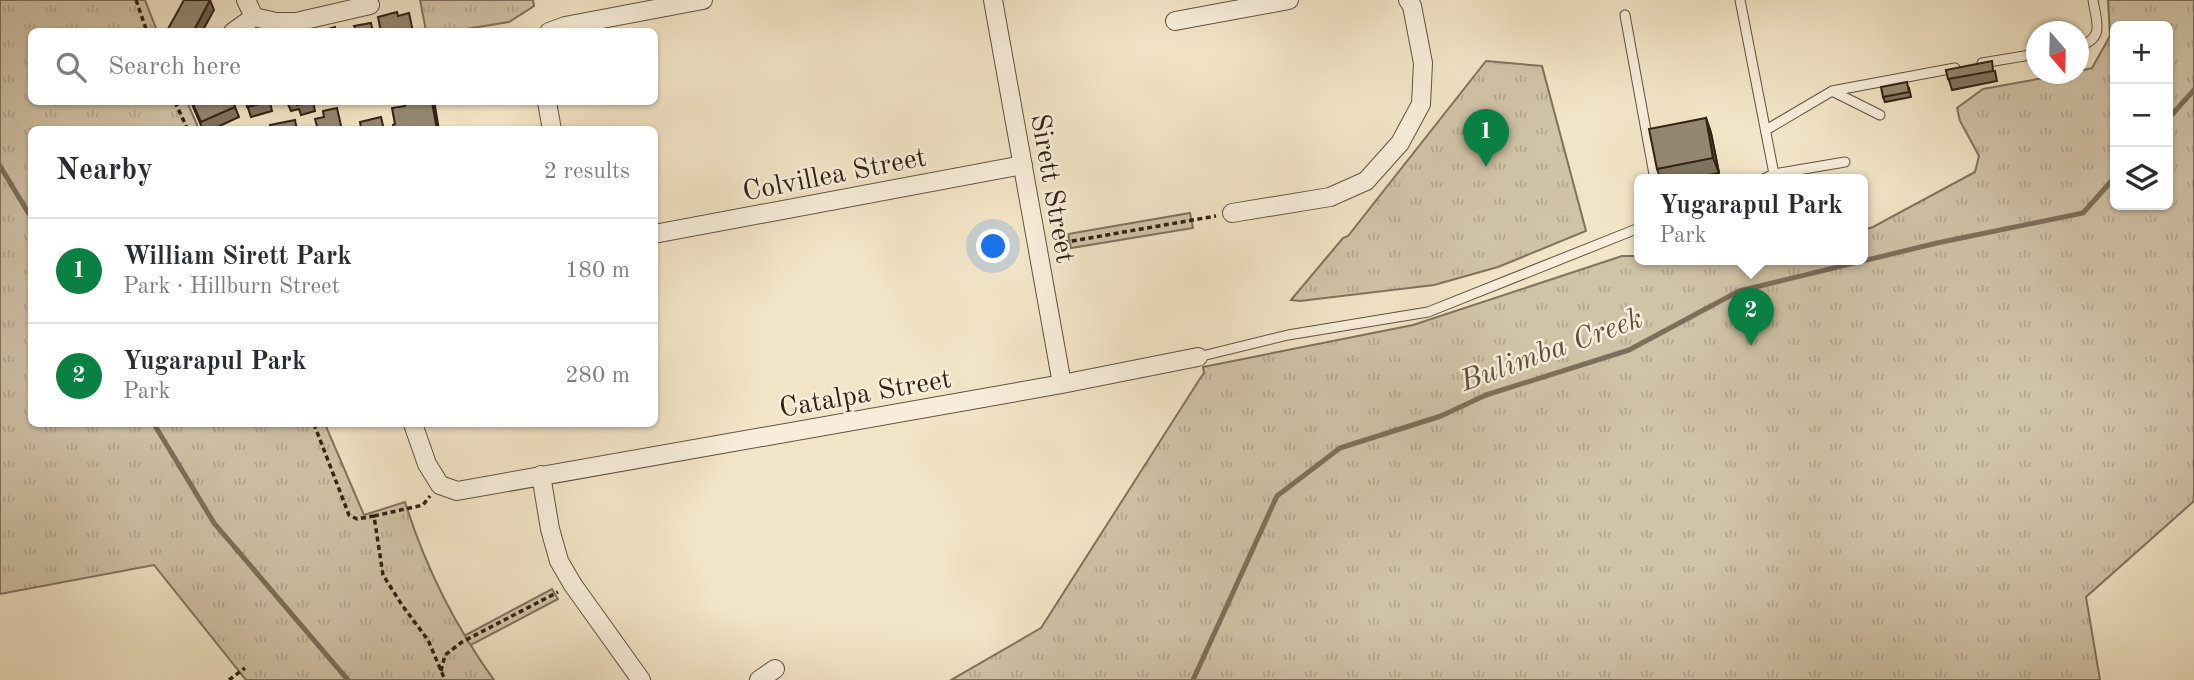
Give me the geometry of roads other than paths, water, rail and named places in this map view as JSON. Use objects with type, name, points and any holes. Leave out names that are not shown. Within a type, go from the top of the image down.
[{"type":"street","points":[[246,0],[254,17]]},
{"type":"street","points":[[560,28],[703,0]]},
{"type":"street","name":"Sirett Street","points":[[993,0],[1062,384]]},
{"type":"street","points":[[1175,21],[1289,0]]},
{"type":"street","points":[[1232,213],[1330,197],[1366,181],[1400,143],[1421,104],[1423,63],[1412,6],[1408,0]]},
{"type":"street","points":[[239,28],[254,17],[276,22],[296,22],[370,5]]},
{"type":"street","points":[[548,105],[551,126]]},
{"type":"street","name":"Colvillea Street","points":[[658,232],[1023,165]]},
{"type":"street","name":"Catalpa Street","points":[[414,427],[427,464],[440,485],[457,491],[1062,384],[1198,357]]},
{"type":"street","points":[[541,475],[558,561],[640,680]]},
{"type":"street","points":[[760,680],[775,669]]},
{"type":"lane","points":[[1740,0],[1774,174],[1845,162]]},
{"type":"lane","points":[[2089,41],[2094,39],[2098,31],[2093,0]]},
{"type":"lane","points":[[1625,15],[1654,174]]},
{"type":"lane","points":[[1973,65],[2026,56]]},
{"type":"lane","points":[[1766,130],[1832,91],[1961,67]]},
{"type":"lane","points":[[1832,91],[1880,115]]},
{"type":"lane","points":[[1646,131],[1659,128]]},
{"type":"lane","points":[[1198,357],[1288,335],[1428,312],[1634,230]]},
{"type":"waterway","name":"Bulimba Creek","points":[[2173,113],[2194,90]]},
{"type":"waterway","points":[[0,166],[28,212]]},
{"type":"waterway","name":"Bulimba Creek","points":[[1868,260],[2083,213],[2110,183]]},
{"type":"waterway","name":"Bulimba Creek","points":[[1193,680],[1277,496],[1340,448],[1441,416],[1486,395],[1629,350],[1739,291],[1846,265]]},
{"type":"waterway","points":[[156,427],[214,523],[348,680]]},
{"type":"place","name":"William Sirett Park","points":[[1486,167]]},
{"type":"place","name":"Yugarapul Park","points":[[1751,346]]}]
